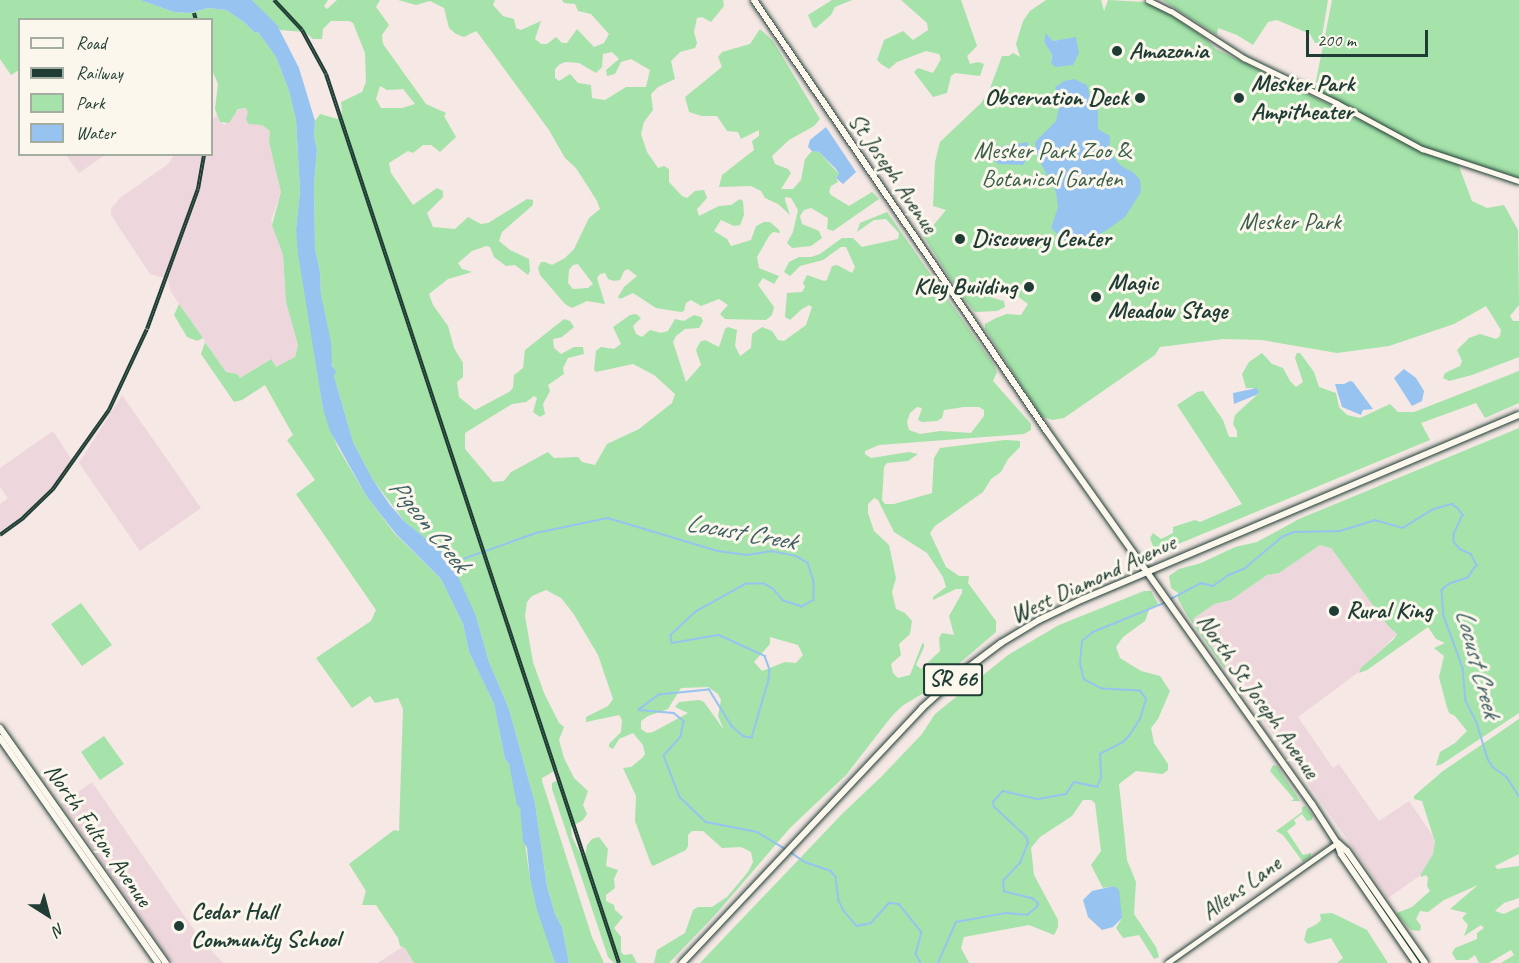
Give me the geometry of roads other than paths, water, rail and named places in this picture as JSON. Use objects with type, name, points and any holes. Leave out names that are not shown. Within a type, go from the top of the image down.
[{"type":"main road","name":"St Joseph Avenue","points":[[754,0],[1046,430],[1148,571]]},
{"type":"main road","name":"West Diamond Avenue","points":[[682,963],[922,708],[974,663],[1014,635],[1056,611],[1148,571],[1519,416]]},
{"type":"main road","name":"North St Joseph Avenue","points":[[1148,571],[1337,843],[1341,854],[1416,963]]},
{"type":"main road","name":"North Fulton Avenue","points":[[0,728],[166,963]]},
{"type":"main road","name":"North Fulton Avenue","points":[[0,738],[158,963]]},
{"type":"main road","name":"North St Joseph Avenue","points":[[1337,843],[1347,851],[1425,963]]},
{"type":"street","points":[[1148,0],[1171,11],[1244,58],[1329,99],[1422,149],[1519,181]]},
{"type":"street","name":"Allens Lane","points":[[1167,963],[1337,843]]},
{"type":"water","points":[[140,0],[252,0],[277,25],[299,68],[315,121],[314,136],[317,150],[314,185],[315,248],[320,272],[321,295],[331,342],[332,366],[336,372],[334,376],[353,442],[373,480],[390,505],[405,522],[439,549],[455,570],[476,616],[489,662],[509,709],[535,803],[547,886],[555,914],[562,927],[569,963],[555,963],[537,910],[530,879],[527,848],[523,841],[520,808],[517,805],[509,764],[505,759],[494,704],[469,652],[463,624],[441,579],[396,534],[367,497],[330,431],[323,409],[298,254],[296,229],[300,191],[296,120],[289,91],[276,57],[258,32],[255,33],[226,10],[208,8],[190,13],[174,12]]},
{"type":"water","points":[[1046,33],[1053,41],[1076,37],[1079,53],[1073,65],[1056,67],[1051,64],[1052,55],[1044,42]]},
{"type":"water","points":[[1074,79],[1087,85],[1091,100],[1098,107],[1098,129],[1110,136],[1109,151],[1120,165],[1134,173],[1140,180],[1141,192],[1125,217],[1081,244],[1067,243],[1051,228],[1058,207],[1056,192],[1036,154],[1035,142],[1056,121],[1060,104],[1055,87],[1064,81]]},
{"type":"water","points":[[826,127],[856,172],[843,184],[836,178],[839,174],[836,169],[819,152],[812,151],[808,147],[810,140]]},
{"type":"water","points":[[1028,142],[1028,156],[1023,165],[998,164],[989,156],[988,152],[998,147]]},
{"type":"water","points":[[1404,369],[1416,378],[1424,391],[1422,401],[1412,406],[1394,378]]},
{"type":"water","points":[[1350,381],[1373,409],[1363,410],[1361,415],[1342,407],[1335,384]]},
{"type":"water","points":[[1257,388],[1259,393],[1234,404],[1233,393]]},
{"type":"water","points":[[1114,886],[1119,890],[1122,918],[1113,927],[1102,930],[1088,917],[1083,900],[1092,891]]},
{"type":"waterway","name":"Locust Creek","points":[[1171,599],[1201,583],[1213,586],[1229,575],[1244,569],[1282,537],[1294,532],[1340,531],[1375,520],[1403,528],[1434,509],[1452,504],[1463,515],[1454,534],[1454,542],[1460,549],[1471,554],[1477,565],[1468,578],[1450,584],[1442,590],[1444,616],[1463,668],[1466,701],[1477,723],[1488,759],[1493,767],[1507,777],[1519,796]]},
{"type":"waterway","name":"Locust Creek","points":[[449,564],[536,533],[608,518],[718,551],[747,555],[771,551],[796,556],[808,563],[814,582],[814,600],[802,607],[783,601],[773,589],[764,584],[746,584],[696,612],[671,635],[672,643],[719,635],[765,656],[770,670],[769,680],[752,738],[744,737],[732,727],[709,690],[659,695],[639,710],[674,713],[684,721],[681,737],[664,756],[680,797],[706,822],[757,832],[785,849]]},
{"type":"waterway","name":"Locust Creek","points":[[938,963],[956,922],[1006,913],[1027,915],[1037,907],[1038,904],[1033,899],[1004,892],[1003,881],[1020,863],[1028,843],[1026,837],[994,807],[993,802],[1003,791],[1038,799],[1066,794],[1074,782],[1097,787],[1101,778],[1100,754],[1122,743],[1129,736],[1140,719],[1146,699],[1140,691],[1102,689],[1084,680],[1080,664],[1082,641],[1093,632],[1167,602]]},
{"type":"waterway","name":"Locust Creek","points":[[789,851],[805,862],[831,871],[836,877],[839,901],[857,926],[871,923],[889,903],[899,904],[922,932],[916,954],[921,963]]},
{"type":"railway","points":[[274,0],[302,30],[326,74],[619,963]]},
{"type":"railway","points":[[194,13],[195,18]]},
{"type":"railway","points":[[0,535],[23,518],[53,489],[109,410],[147,329],[198,189],[204,156]]},
{"type":"place","name":"Amazonia","points":[[1117,51]]},
{"type":"place","name":"Observation Deck","points":[[1140,98]]},
{"type":"place","name":"Mesker Park Ampitheater","points":[[1239,98]]},
{"type":"place","name":"Discovery Center","points":[[960,239]]},
{"type":"place","name":"Kley Building","points":[[1029,287]]},
{"type":"place","name":"Magic Meadow Stage","points":[[1096,297]]},
{"type":"place","name":"Rural King","points":[[1334,611]]},
{"type":"place","name":"Cedar Hall Community School","points":[[179,926]]},
{"type":"park label","name":"Mesker Park Zoo & Botanical Garden","points":[[1052,165]]},
{"type":"park label","name":"Mesker Park","points":[[1290,222]]},
{"type":"water label","name":"Pigeon Creek","points":[[429,525]]}]
